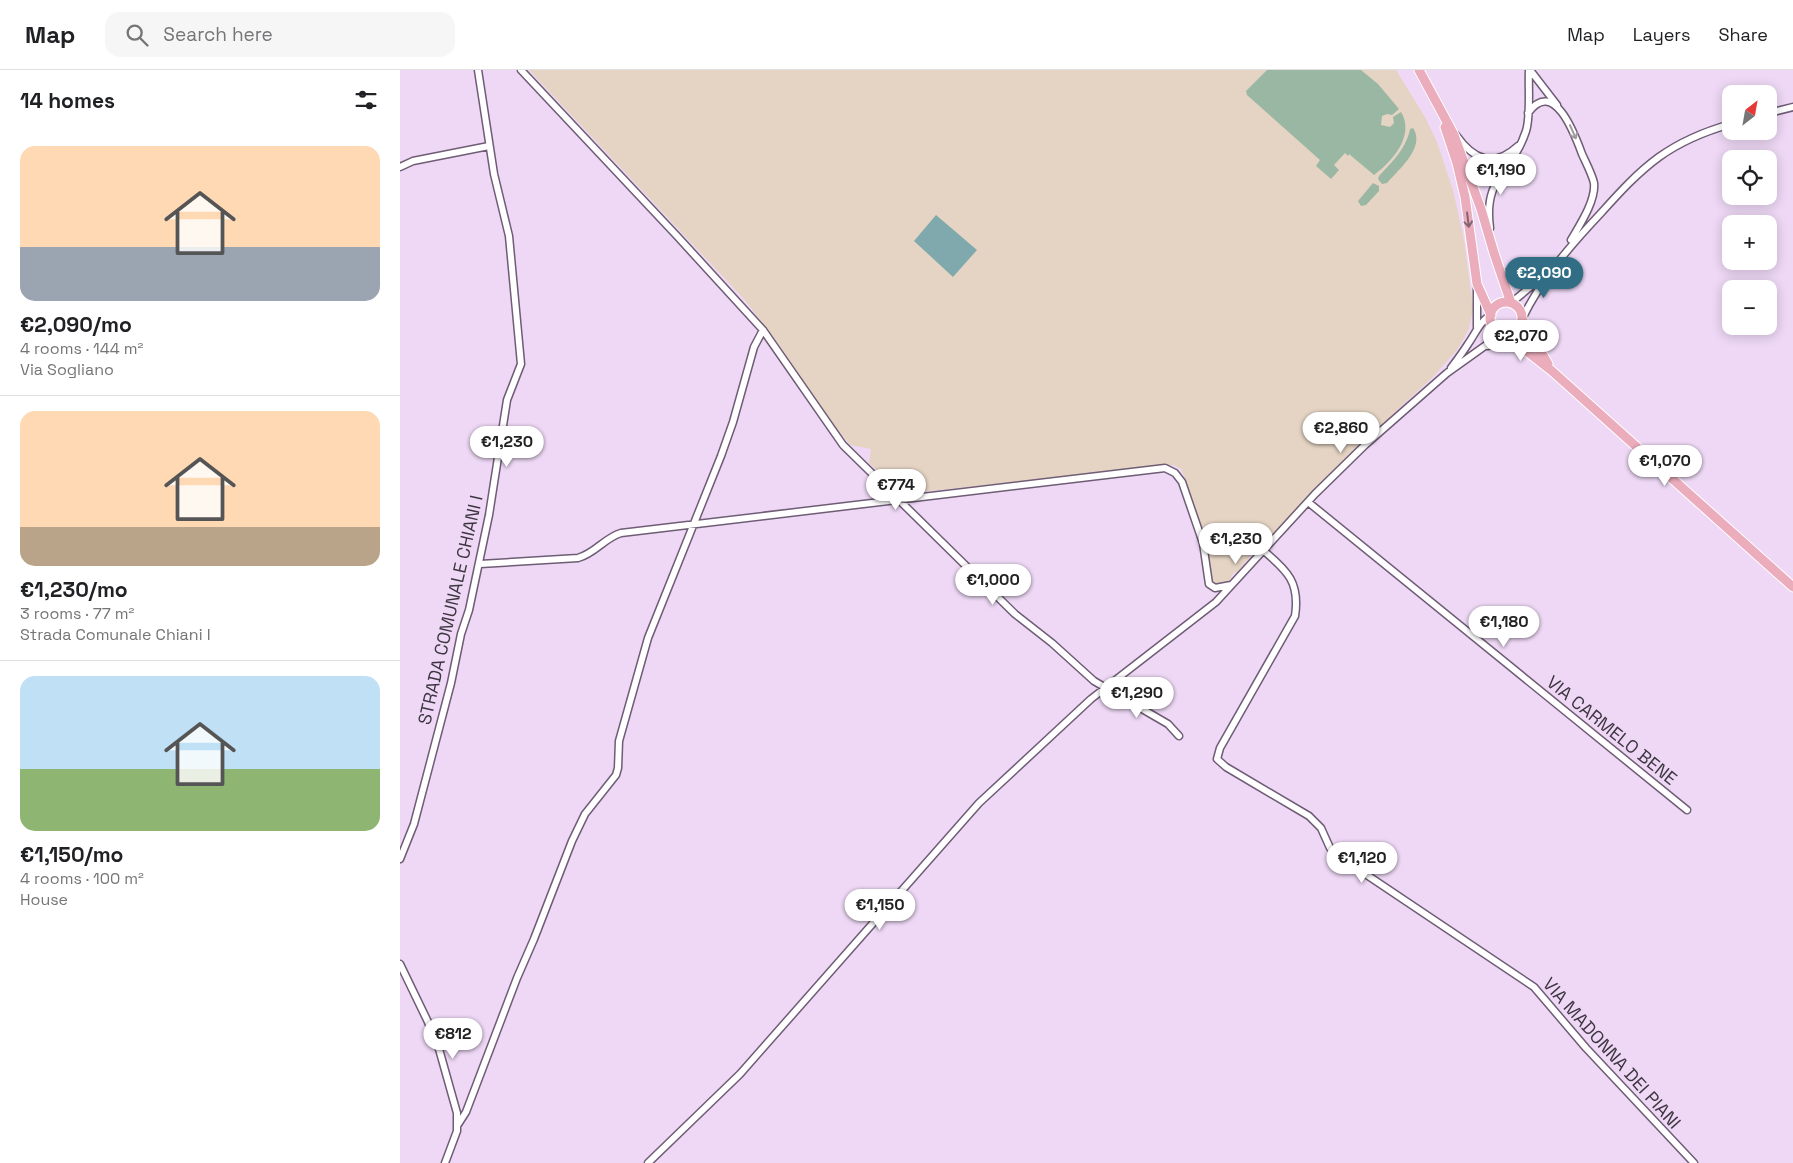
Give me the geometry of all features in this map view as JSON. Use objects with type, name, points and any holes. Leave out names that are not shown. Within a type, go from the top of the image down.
[{"type":"main road","points":[[1419,70],[1454,134],[1481,209],[1511,303],[1519,309],[1522,319],[1552,371]]},
{"type":"main road","points":[[1437,106],[1457,163],[1465,197],[1477,284],[1491,315],[1492,325],[1552,371],[1793,587]]},
{"type":"main road","points":[[1491,315],[1493,310],[1501,303],[1511,303]]},
{"type":"main road","points":[[1504,334],[1514,332],[1522,319]]},
{"type":"street","name":"STRADA COMUNALE CHIANI I","points":[[400,859],[414,824],[480,564],[507,400],[521,364],[509,236],[498,196],[478,70]]},
{"type":"street","points":[[522,70],[763,330],[843,445],[1015,614],[1105,689],[1168,724],[1179,736]]},
{"type":"street","points":[[1529,70],[1559,107],[1571,128],[1594,184],[1592,197],[1583,220],[1567,249]]},
{"type":"street","points":[[1494,253],[1488,212],[1489,198],[1494,185],[1515,156],[1527,130],[1529,70]]},
{"type":"street","points":[[1527,114],[1532,107],[1539,103],[1550,102],[1559,107]]},
{"type":"street","points":[[1778,111],[1793,107]]},
{"type":"street","points":[[1444,117],[1469,152],[1480,157],[1501,158],[1520,144]]},
{"type":"street","points":[[1522,319],[1531,300],[1550,270],[1567,249],[1637,175],[1660,157],[1687,141],[1722,127]]},
{"type":"street","points":[[400,167],[413,161],[489,146]]},
{"type":"street","points":[[1500,270],[1519,283],[1534,284]]},
{"type":"street","points":[[1511,303],[1550,270]]},
{"type":"street","points":[[1477,284],[1477,327]]},
{"type":"street","points":[[1447,373],[1468,344],[1477,327],[1484,319],[1491,315]]},
{"type":"street","points":[[457,1126],[466,1112],[572,841],[585,814],[616,775],[619,741],[648,638],[733,422],[754,347],[763,330]]},
{"type":"street","points":[[648,1163],[740,1074],[980,803],[1091,699],[1216,602],[1308,502],[1365,445],[1447,373],[1504,334]]},
{"type":"street","points":[[1483,347],[1507,343],[1519,345]]},
{"type":"street","points":[[480,564],[578,558],[589,555],[615,535],[621,533],[1165,468],[1175,473],[1182,482],[1202,543],[1209,584],[1215,588],[1232,585]]},
{"type":"street","name":"VIA CARMELO BENE","points":[[1308,502],[1687,810]]},
{"type":"street","name":"VIA MADONNA DEI PIANI","points":[[1264,550],[1285,568],[1294,584],[1297,600],[1295,616],[1220,748],[1217,759],[1226,767],[1309,816],[1321,828],[1330,848],[1340,857],[1534,987],[1586,1048],[1694,1163]]},
{"type":"street","points":[[400,964],[439,1049],[457,1113],[457,1131],[445,1163]]},
{"type":"shaded area","points":[[529,70],[1396,70],[1425,117],[1437,142],[1453,190],[1464,240],[1472,300],[1473,310],[1469,329],[1457,350],[1433,377],[1346,457],[1265,544],[1251,555],[1237,573],[1234,572],[1229,581],[1215,584],[1212,582],[1206,539],[1181,469],[1173,465],[902,494],[869,463],[871,449],[850,445],[831,422],[776,340],[743,298]]},
{"type":"shaded area","points":[[1267,70],[1361,70],[1378,84],[1399,109],[1392,115],[1382,116],[1381,125],[1390,127],[1394,123],[1393,117],[1401,112],[1405,121],[1405,130],[1400,147],[1395,155],[1374,175],[1349,154],[1348,156],[1345,153],[1334,165],[1339,170],[1331,179],[1316,166],[1320,160],[1247,95],[1246,91]]},
{"type":"shaded area","points":[[1413,128],[1416,135],[1416,143],[1409,158],[1387,183],[1382,184],[1378,179],[1379,176],[1398,155],[1410,129]]},
{"type":"shaded area","points":[[1373,183],[1379,186],[1379,191],[1366,205],[1361,206],[1358,201]]},
{"type":"shaded area","points":[[936,215],[977,250],[953,277],[914,241]]}]
